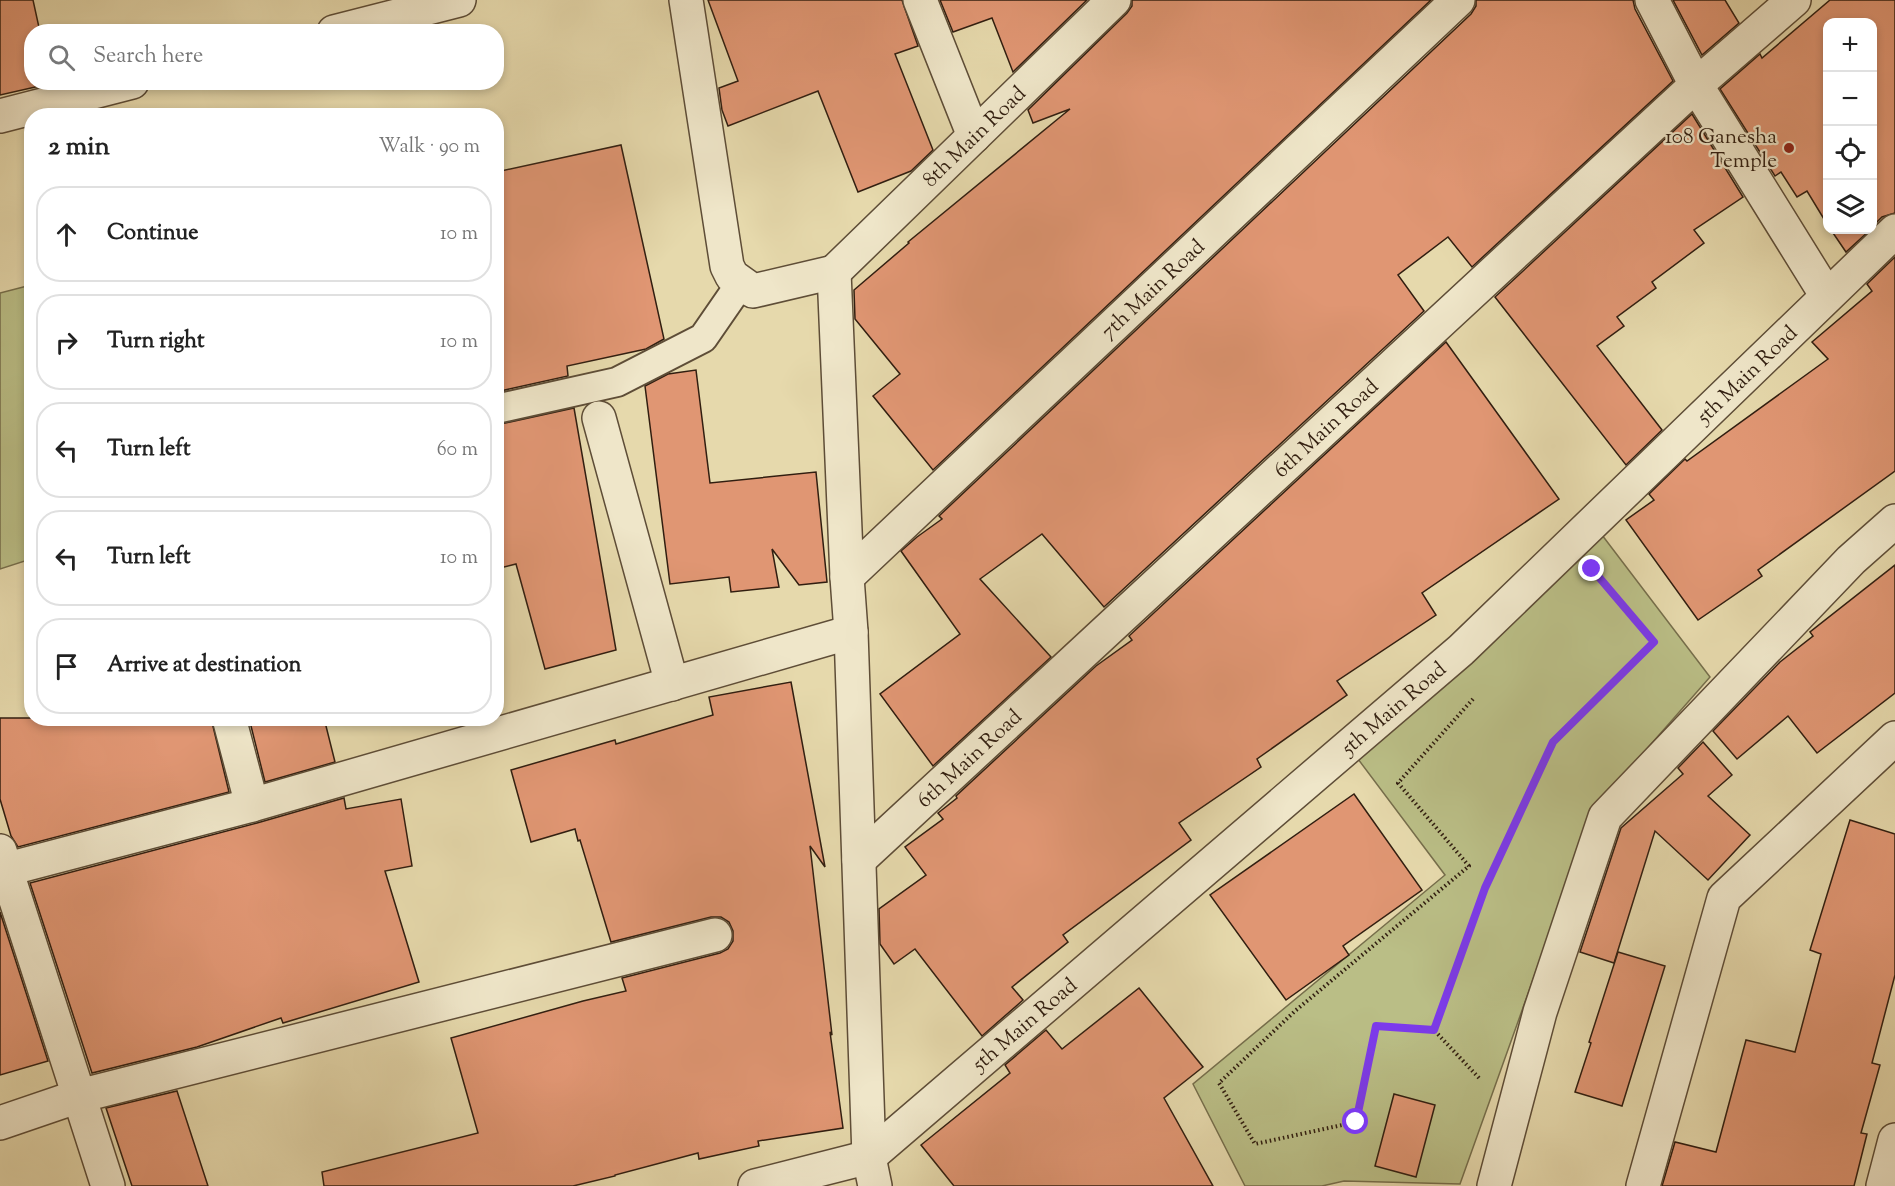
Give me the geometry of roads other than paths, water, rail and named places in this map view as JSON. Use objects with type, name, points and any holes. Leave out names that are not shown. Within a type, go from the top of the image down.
[{"type":"street","points":[[365,24],[459,0]]},
{"type":"street","points":[[686,0],[727,266],[732,276],[753,291],[834,272],[872,1172],[755,1186]]},
{"type":"street","points":[[920,0],[974,136]]},
{"type":"street","name":"8th Main Road","points":[[834,272],[1114,0]]},
{"type":"street","name":"7th Main Road","points":[[847,578],[1458,0]]},
{"type":"street","points":[[1652,0],[1696,85],[1827,296]]},
{"type":"street","name":"6th Main Road","points":[[860,860],[1696,85],[1794,0]]},
{"type":"street","points":[[31,108],[101,90]]},
{"type":"street","points":[[0,116],[24,110]]},
{"type":"street","name":"5th Main Road","points":[[872,1172],[1461,650],[1895,231]]},
{"type":"street","points":[[599,418],[672,684]]},
{"type":"street","points":[[1494,1186],[1540,1012],[1605,817],[1851,560],[1895,521]]},
{"type":"street","points":[[504,721],[672,684],[851,632]]},
{"type":"street","points":[[231,726],[252,805]]},
{"type":"street","points":[[108,1186],[2,864],[252,805],[460,731],[483,726]]},
{"type":"street","points":[[1643,1186],[1724,897],[1895,738]]},
{"type":"street","points":[[0,1123],[79,1096],[715,934]]},
{"type":"street","points":[[1883,1186],[1895,1140]]},
{"type":"lane","points":[[504,407],[617,382],[703,338],[741,283]]},
{"type":"place","name":"108 Ganesha Temple","points":[[1789,148]]}]
